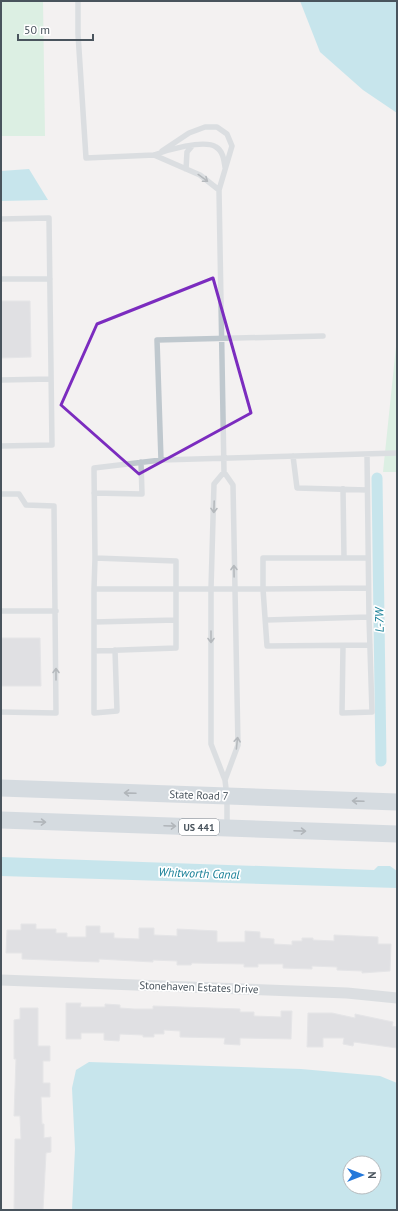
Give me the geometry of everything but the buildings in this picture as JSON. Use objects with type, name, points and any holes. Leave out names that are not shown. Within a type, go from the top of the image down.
[{"type":"main road","name":"State Road 7","points":[[1,788],[397,802]]},
{"type":"main road","points":[[1,797],[78,791]]},
{"type":"main road","name":"US 441","points":[[1,820],[397,834]]},
{"type":"main road","points":[[362,833],[397,829]]},
{"type":"street","name":"Stonehaven Estates Drive","points":[[1,980],[347,993],[397,998]]},
{"type":"lane","points":[[78,1],[78,34],[86,158],[154,155],[190,133],[206,127],[218,127],[227,134],[232,146],[219,190],[221,340],[225,459],[224,472],[214,484],[212,589],[211,744],[226,780],[227,828]]},
{"type":"lane","points":[[162,151],[202,144],[216,147],[224,160],[226,170]]},
{"type":"lane","points":[[186,169],[187,152],[192,146]]},
{"type":"lane","points":[[154,155],[200,175],[219,190]]},
{"type":"lane","points":[[1,219],[49,218],[52,445],[1,446]]},
{"type":"lane","points":[[1,279],[50,279]]},
{"type":"lane","points":[[161,460],[158,340],[221,340],[323,336]]},
{"type":"lane","points":[[1,380],[51,379]]},
{"type":"lane","points":[[115,650],[117,711],[94,713],[94,468],[161,460],[397,453]]},
{"type":"lane","points":[[343,646],[342,713],[372,712],[368,588],[367,454]]},
{"type":"lane","points":[[293,456],[297,488],[367,490]]},
{"type":"lane","points":[[94,493],[142,494],[141,462]]},
{"type":"lane","points":[[224,472],[233,485],[238,745],[226,780]]},
{"type":"lane","points":[[343,489],[344,558]]},
{"type":"lane","points":[[1,494],[19,494],[26,505],[54,506],[56,713],[1,712]]},
{"type":"lane","points":[[94,651],[176,648],[177,589],[176,561],[95,558]]},
{"type":"lane","points":[[368,558],[263,558],[263,589],[267,646],[370,645]]},
{"type":"lane","points":[[94,589],[368,588]]},
{"type":"lane","points":[[1,611],[56,611]]},
{"type":"lane","points":[[266,620],[369,617]]},
{"type":"lane","points":[[94,622],[176,620]]},
{"type":"highlighted area","points":[[213,278],[251,413],[139,474],[61,405],[97,324]]},
{"type":"green space","points":[[1,1],[43,1],[45,136],[1,136]]},
{"type":"green space","points":[[397,337],[397,472],[383,472]]},
{"type":"water","points":[[300,1],[397,1],[397,113],[363,90],[320,52]]},
{"type":"water","points":[[29,169],[48,200],[1,201],[1,171]]},
{"type":"water","name":"Whitworth Canal","points":[[1,857],[374,870],[378,866],[390,866],[397,871],[397,888],[1,876]]},
{"type":"water","points":[[89,1062],[301,1069],[380,1076],[397,1083],[397,1210],[72,1210],[75,1149],[72,1088],[76,1070]]},
{"type":"waterway","name":"L-7W","points":[[377,478],[381,761]]}]
